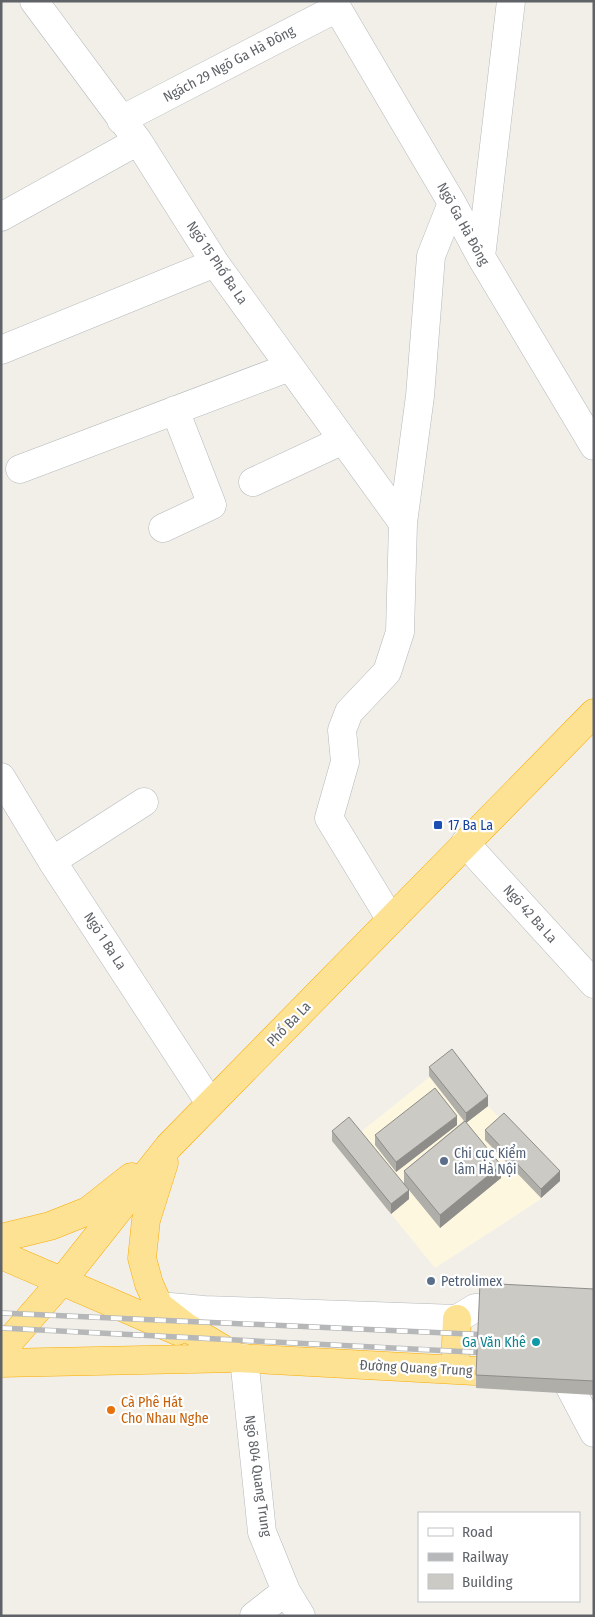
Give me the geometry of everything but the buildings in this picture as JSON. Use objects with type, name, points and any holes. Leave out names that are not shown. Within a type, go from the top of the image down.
[{"type":"highway","name":"Phố Ba La","points":[[1,1352],[62,1281],[169,1146],[594,713]]},
{"type":"highway","points":[[1,1238],[50,1226],[88,1211],[169,1146]]},
{"type":"highway","points":[[169,1146],[146,1220],[142,1258],[149,1284],[158,1306],[186,1327],[241,1358]]},
{"type":"highway","name":"Đường Quang Trung","points":[[1,1254],[241,1358]]},
{"type":"highway","points":[[454,1370],[457,1319]]},
{"type":"highway","name":"Đường Quang Trung","points":[[1,1364],[241,1358],[594,1378]]},
{"type":"street","name":"Ngõ 15 Phố Ba La","points":[[34,1],[138,142],[215,263],[403,523]]},
{"type":"street","points":[[481,257],[511,1]]},
{"type":"street","name":"Ngách 29 Ngõ Ga Hà Đông","points":[[121,120],[335,5]]},
{"type":"street","name":"Ngõ Ga Hà Đông","points":[[335,5],[452,203],[481,257],[594,446]]},
{"type":"street","points":[[1,217],[138,142]]},
{"type":"street","points":[[391,920],[329,818],[345,762],[342,730],[349,712],[387,672],[400,632],[403,523],[420,396],[431,256],[452,203]]},
{"type":"street","points":[[1,350],[215,263]]},
{"type":"street","points":[[20,469],[290,367]]},
{"type":"street","points":[[163,528],[212,504],[175,410]]},
{"type":"street","points":[[253,482],[343,440]]},
{"type":"street","name":"Ngõ 1 Ba La","points":[[1,777],[52,861],[210,1103]]},
{"type":"street","points":[[52,861],[144,802]]},
{"type":"street","name":"Ngõ 42 Ba La","points":[[465,843],[594,984]]},
{"type":"street","points":[[158,1306],[204,1310],[457,1319],[475,1308],[594,1313]]},
{"type":"street","name":"Ngõ 804 Quang Trung","points":[[241,1358],[262,1532],[286,1591],[301,1616]]},
{"type":"street","points":[[547,1375],[594,1433]]},
{"type":"street","points":[[254,1616],[286,1591]]},
{"type":"shaded area","name":"Chi cục Kiểm lâm Hà Nội","points":[[452,1059],[488,1106],[560,1181],[541,1199],[435,1268],[332,1141],[357,1135]]},
{"type":"railway","points":[[1,1313],[491,1335]]},
{"type":"railway","points":[[1,1328],[491,1353]]},
{"type":"place","name":"17 Ba La","points":[[438,825]]},
{"type":"place","name":"Chi cục Kiểm lâm Hà Nội","points":[[444,1161]]},
{"type":"place","name":"Petrolimex","points":[[431,1281]]},
{"type":"place","name":"Ga Văn Khê","points":[[536,1342]]},
{"type":"place","name":"Cà Phê Hát Cho Nhau Nghe","points":[[111,1410]]}]
